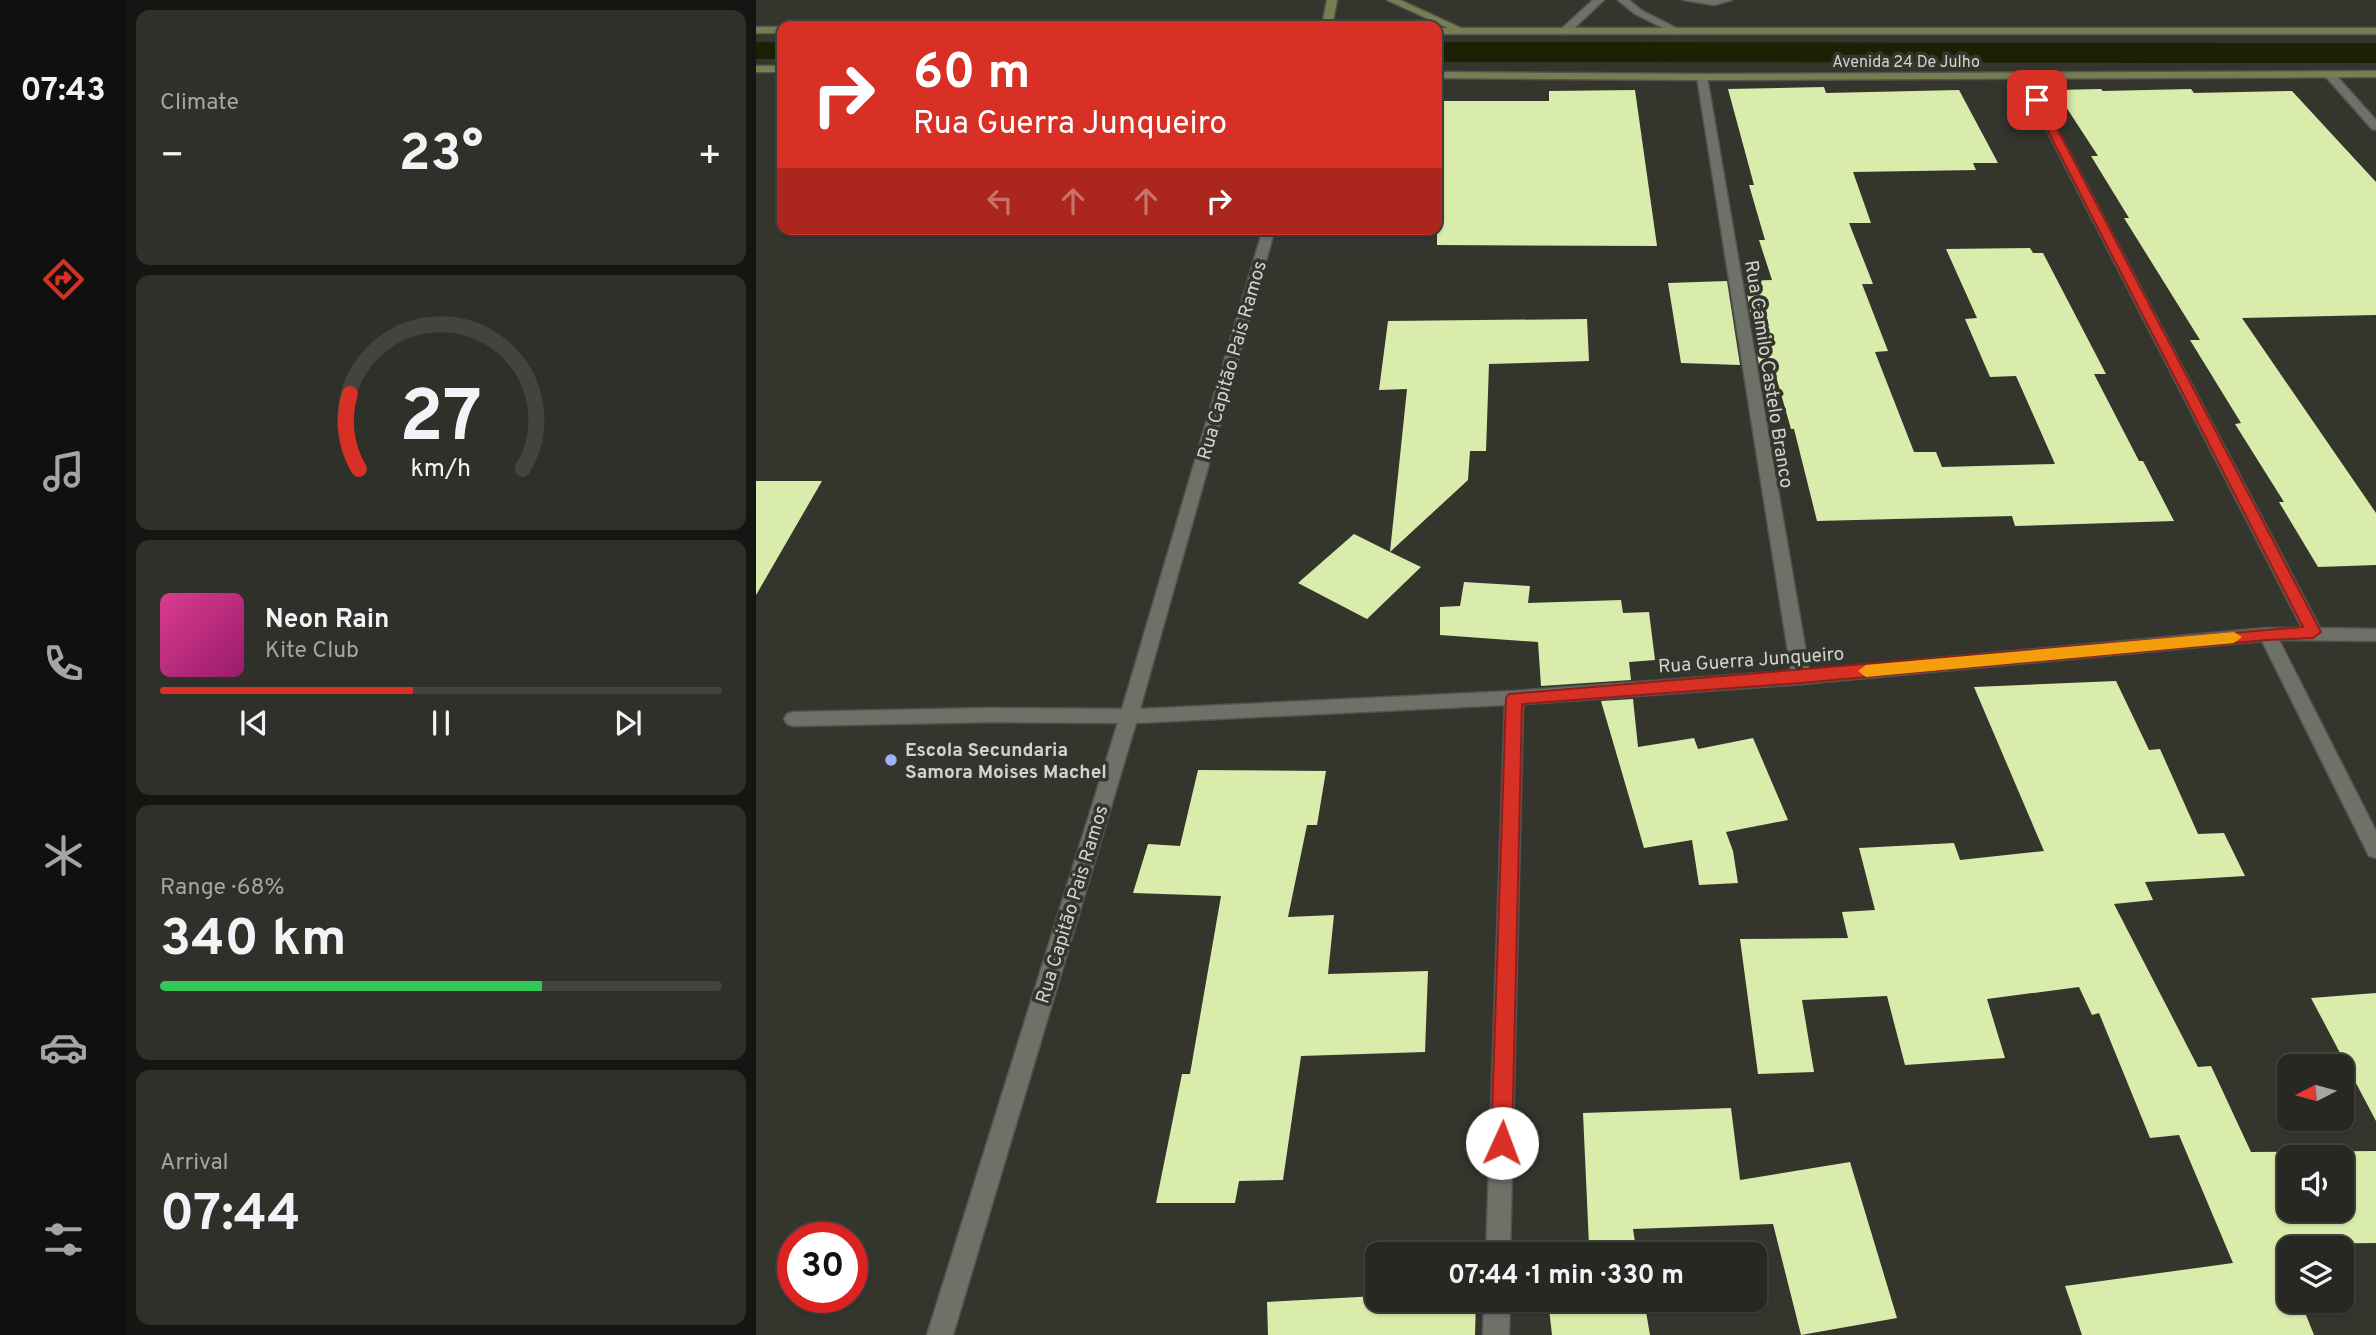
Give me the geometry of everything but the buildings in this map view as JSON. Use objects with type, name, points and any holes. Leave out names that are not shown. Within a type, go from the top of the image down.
[{"type":"street","points":[[1328,21],[1332,0]]},
{"type":"street","points":[[1392,0],[1441,21]]},
{"type":"street","points":[[1564,32],[1599,0]]},
{"type":"street","points":[[1623,0],[1638,12],[1679,32]]},
{"type":"street","points":[[1688,0],[1727,0]]},
{"type":"street","points":[[1442,22],[1464,31]]},
{"type":"street","points":[[756,30],[777,30]]},
{"type":"street","name":"Avenida 24 De Julho","points":[[1442,31],[2376,31]]},
{"type":"street","points":[[756,69],[777,69]]},
{"type":"street","points":[[2329,74],[2376,127]]},
{"type":"street","name":"Avenida 24 De Julho","points":[[1442,75],[1702,77],[2376,74]]},
{"type":"street","points":[[2024,76],[2313,632]]},
{"type":"street","name":"Rua Camilo Castelo Branco","points":[[1702,77],[1801,677]]},
{"type":"street","name":"Rua Capitão Pais Ramos","points":[[940,1335],[1129,716],[1267,235]]},
{"type":"street","name":"Rua Guerra Junqueiro","points":[[793,719],[991,715],[1129,716],[1514,698],[1801,677],[2267,634],[2313,632],[2376,635]]},
{"type":"street","points":[[2267,634],[2376,850]]},
{"type":"street","points":[[1498,1242],[1514,698]]},
{"type":"street","points":[[1496,1335],[1497,1312]]},
{"type":"shaded area","points":[[756,42],[777,42],[777,59],[756,59]]},
{"type":"shaded area","points":[[1442,42],[2376,43],[2376,63],[1442,62]]},
{"type":"slow traffic","points":[[1866,671],[2234,637]]},
{"type":"place","name":"Escola Secundaria Samora Moises Machel","points":[[891,760]]},
{"type":"route","points":[[1502,1143],[1514,698],[1801,677],[2313,632],[2037,100]]}]
